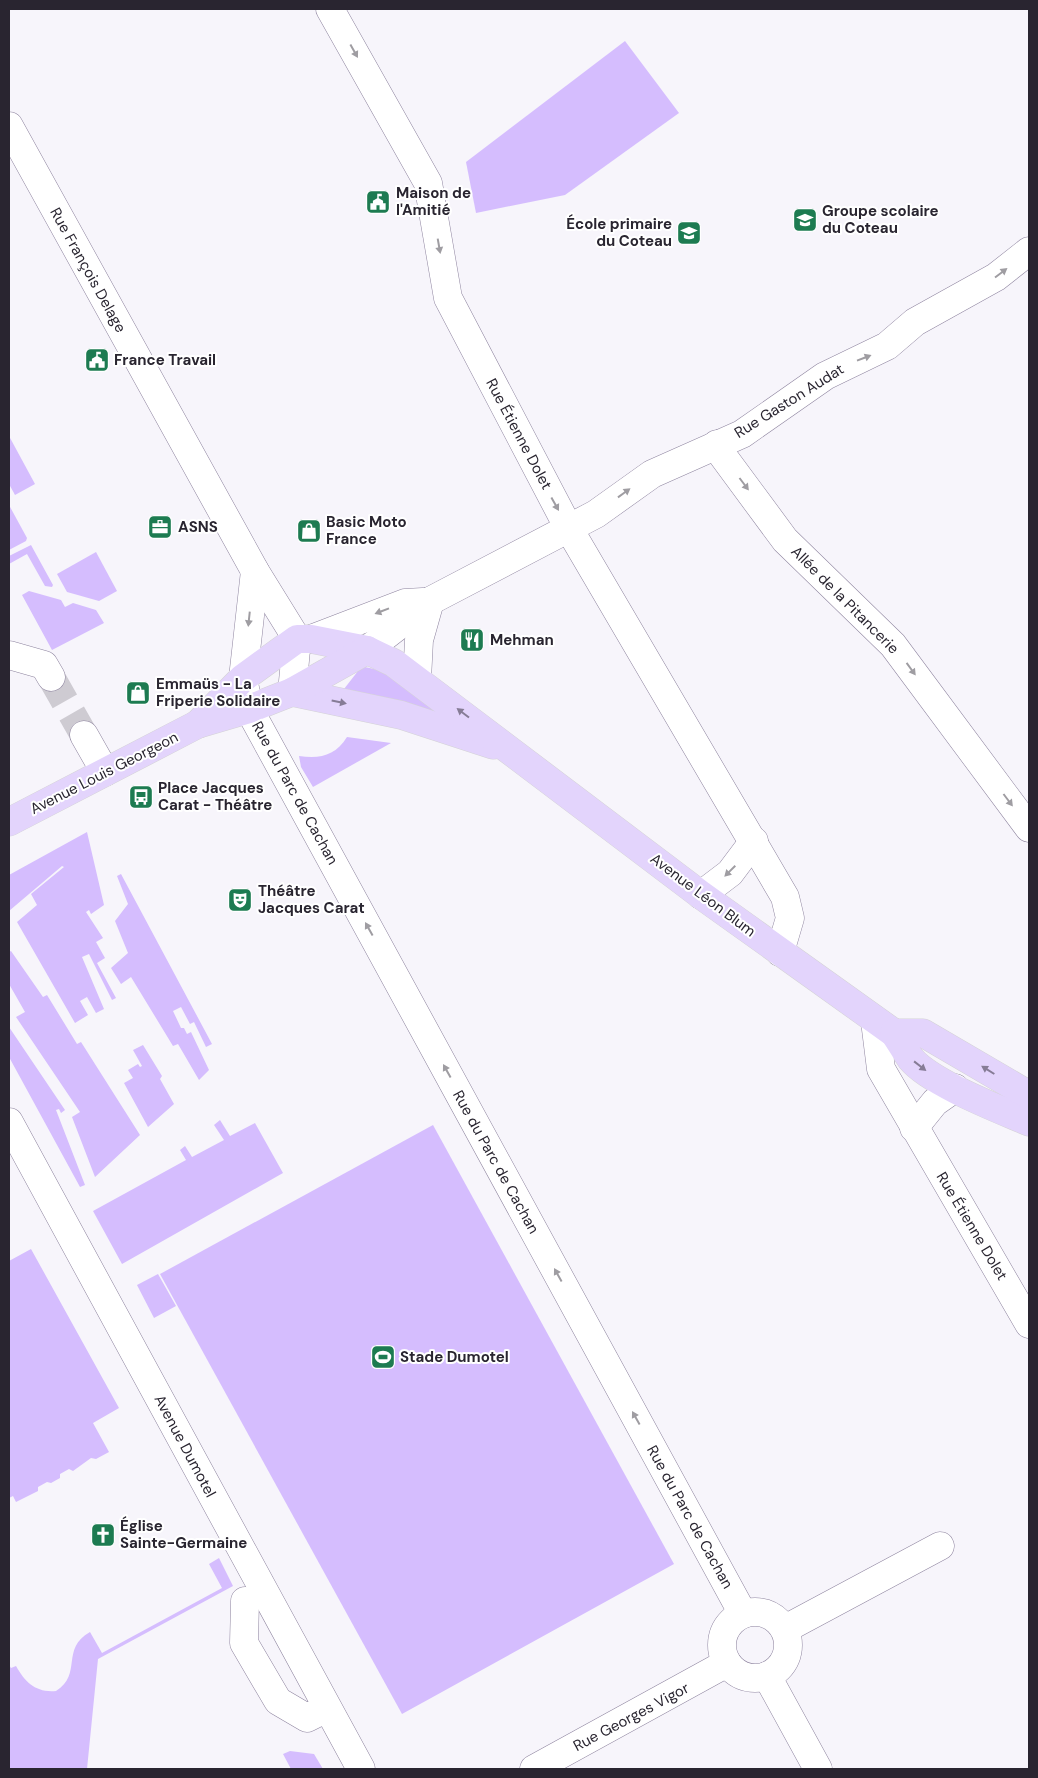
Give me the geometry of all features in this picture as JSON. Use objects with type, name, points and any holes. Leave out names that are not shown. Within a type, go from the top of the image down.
[{"type":"main road","points":[[304,639],[366,650]]},
{"type":"main road","name":"Avenue Louis Georgeon","points":[[198,724],[243,678],[304,639]]},
{"type":"main road","name":"Avenue Louis Georgeon","points":[[9,822],[198,724],[249,710],[292,692],[366,650]]},
{"type":"main road","name":"Avenue Léon Blum","points":[[366,650],[394,663],[417,678],[701,895],[885,1027],[911,1060],[923,1069],[955,1088],[1029,1122]]},
{"type":"main road","name":"Avenue Léon Blum","points":[[292,692],[401,714],[516,753]]},
{"type":"main road","points":[[885,1027],[923,1033],[1029,1095]]},
{"type":"street","name":"Rue Étienne Dolet","points":[[330,9],[428,183],[448,298],[568,527],[754,841],[787,904],[790,918],[780,952]]},
{"type":"street","name":"Rue François Delage","points":[[9,126],[254,571],[304,639]]},
{"type":"street","name":"Rue Gaston Audat","points":[[568,527],[596,514],[652,474],[742,434],[831,373],[887,346],[915,322],[996,277],[1029,251]]},
{"type":"street","name":"Allée de la Pitancerie","points":[[717,444],[723,456],[785,540],[893,645],[1029,828]]},
{"type":"street","name":"Avenue Louis Georgeon","points":[[366,650],[430,601],[568,527]]},
{"type":"street","points":[[249,710],[243,678],[254,571]]},
{"type":"street","points":[[417,678],[419,640],[430,601]]},
{"type":"street","name":"Avenue Louis Georgeon","points":[[304,639],[405,603],[430,601]]},
{"type":"street","points":[[292,692],[304,639]]},
{"type":"street","points":[[9,655],[44,665],[51,677]]},
{"type":"street","name":"Rue du Parc de Cachan","points":[[249,710],[743,1614]]},
{"type":"street","points":[[84,735],[105,772]]},
{"type":"street","points":[[701,895],[730,873],[754,841]]},
{"type":"street","name":"Rue Étienne Dolet","points":[[885,1027],[881,1069],[1029,1324]]},
{"type":"street","points":[[914,1128],[935,1102],[955,1088]]},
{"type":"street","name":"Avenue Dumotel","points":[[9,1122],[361,1769]]},
{"type":"street","points":[[785,1630],[940,1546]]},
{"type":"street","points":[[245,1600],[244,1643],[278,1701],[307,1718],[327,1708]]},
{"type":"street","points":[[763,1612],[779,1622],[785,1630],[789,1648],[786,1657],[782,1665],[767,1676],[750,1678],[741,1675],[727,1664],[723,1650],[724,1635],[735,1619],[743,1614],[763,1612]]},
{"type":"street","name":"Rue Georges Vigor","points":[[534,1769],[727,1664]]},
{"type":"street","points":[[767,1676],[818,1769]]},
{"type":"shaded area","points":[[625,41],[679,113],[565,195],[476,213],[466,162]]},
{"type":"shaded area","points":[[9,436],[35,484],[15,495],[9,484]]},
{"type":"shaded area","points":[[9,505],[27,538],[26,541],[9,550]]},
{"type":"shaded area","points":[[31,545],[53,585],[52,587],[45,586],[27,554],[9,564],[9,556]]},
{"type":"shaded area","points":[[96,552],[117,591],[99,601],[67,592],[57,574]]},
{"type":"shaded area","points":[[29,591],[61,600],[65,607],[73,603],[96,610],[104,623],[52,650],[22,595]]},
{"type":"shaded area","points":[[364,667],[374,669],[400,681],[460,720],[344,689],[358,671]]},
{"type":"shaded area","points":[[347,737],[391,743],[313,787],[301,767],[299,756],[314,757],[326,755],[337,748]]},
{"type":"shaded area","points":[[87,832],[104,905],[91,914],[89,910],[86,912],[103,938],[96,942],[105,958],[97,963],[116,998],[112,1000],[89,954],[82,957],[104,1009],[96,1013],[87,997],[80,1001],[88,1015],[75,1023],[17,922],[37,905],[31,894],[64,867],[62,866],[9,911],[9,875]]},
{"type":"shaded area","points":[[121,874],[212,1044],[206,1047],[194,1022],[190,1024],[181,1007],[173,1011],[181,1028],[184,1028],[187,1034],[191,1032],[209,1070],[199,1080],[178,1044],[173,1046],[131,977],[121,984],[111,968],[128,953],[115,921],[128,904],[117,876]]},
{"type":"shaded area","points":[[11,951],[43,997],[47,995],[77,1044],[81,1042],[140,1135],[95,1177],[72,1117],[80,1112],[16,1017],[25,1012],[9,984],[9,952]]},
{"type":"shaded area","points":[[9,1027],[65,1110],[61,1113],[59,1109],[56,1110],[85,1185],[80,1187],[9,1057]]},
{"type":"shaded area","points":[[143,1045],[162,1076],[160,1079],[174,1104],[148,1127],[124,1083],[133,1078],[128,1070],[138,1064],[140,1067],[142,1066],[133,1050]]},
{"type":"shaded area","points":[[220,1120],[230,1136],[255,1123],[283,1173],[122,1264],[93,1211],[186,1160],[180,1150],[185,1146],[192,1157],[224,1140],[214,1125]]},
{"type":"shaded area","name":"Stade Dumotel","points":[[433,1125],[674,1564],[402,1714],[160,1274]]},
{"type":"shaded area","points":[[31,1249],[119,1408],[93,1423],[109,1452],[96,1459],[91,1458],[73,1471],[69,1469],[60,1474],[60,1478],[51,1483],[47,1482],[38,1487],[38,1491],[16,1502],[13,1496],[9,1498],[9,1261]]},
{"type":"shaded area","points":[[158,1274],[176,1306],[154,1318],[137,1285]]},
{"type":"shaded area","points":[[219,1558],[233,1586],[98,1659],[87,1769],[9,1769],[9,1665],[11,1668],[16,1666],[23,1677],[37,1688],[56,1691],[64,1684],[68,1677],[76,1646],[90,1632],[102,1653],[222,1588],[209,1564]]},
{"type":"shaded area","points":[[290,1751],[314,1754],[323,1769],[291,1769],[283,1754]]},
{"type":"tunnel","points":[[51,677],[84,735]]},
{"type":"place","name":"Maison de l'Amitié","points":[[378,202]]},
{"type":"place","name":"Groupe scolaire du Coteau","points":[[805,220]]},
{"type":"place","name":"École primaire du Coteau","points":[[689,233]]},
{"type":"place","name":"France Travail","points":[[97,360]]},
{"type":"place","name":"ASNS","points":[[160,527]]},
{"type":"place","name":"Basic Moto France","points":[[309,531]]},
{"type":"place","name":"Mehman","points":[[472,640]]},
{"type":"place","name":"Emmaüs - La Friperie Solidaire","points":[[138,693]]},
{"type":"place","name":"Place Jacques Carat - Théâtre","points":[[141,797]]},
{"type":"place","name":"Théâtre Jacques Carat","points":[[240,900]]},
{"type":"place","name":"Stade Dumotel","points":[[383,1357]]},
{"type":"place","name":"Église Sainte-Germaine","points":[[103,1535]]}]
